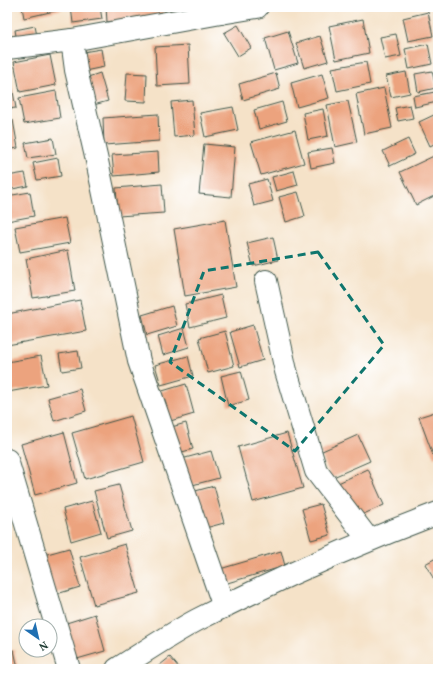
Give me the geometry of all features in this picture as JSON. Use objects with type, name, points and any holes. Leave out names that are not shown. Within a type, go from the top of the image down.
[{"type":"street","points":[[7,48],[72,40],[218,10],[257,7]]},
{"type":"street","points":[[72,40],[76,70],[97,161],[139,362],[224,607]]},
{"type":"street","points":[[266,281],[286,371],[316,471],[368,539]]},
{"type":"street","points":[[7,460],[69,669]]},
{"type":"street","points":[[117,669],[196,621],[224,607],[368,539],[438,513]]},
{"type":"highlighted area","points":[[318,252],[384,345],[295,451],[170,362],[204,271]]},
{"type":"building","points":[[22,7],[62,7],[63,9],[24,18]]},
{"type":"building","points":[[71,7],[100,7],[102,19],[73,23]]},
{"type":"building","points":[[106,7],[165,7],[165,21],[107,22]]},
{"type":"building","points":[[428,12],[433,36],[408,41],[403,18]]},
{"type":"building","points":[[363,19],[369,53],[336,60],[329,26]]},
{"type":"building","points":[[238,25],[251,48],[238,56],[224,33]]},
{"type":"building","points":[[35,26],[37,36],[17,41],[15,30]]},
{"type":"building","points":[[288,31],[298,63],[274,70],[265,38]]},
{"type":"building","points":[[396,34],[401,56],[385,59],[380,37]]},
{"type":"building","points":[[320,36],[328,61],[304,68],[296,43]]},
{"type":"building","points":[[428,44],[432,64],[409,69],[405,49]]},
{"type":"building","points":[[188,45],[190,84],[157,86],[155,47]]},
{"type":"building","points":[[101,49],[104,67],[80,72],[77,53]]},
{"type":"building","points":[[50,55],[56,85],[20,92],[14,62]]},
{"type":"building","points":[[366,62],[370,84],[337,91],[332,68]]},
{"type":"building","points":[[7,70],[9,70],[16,108],[7,109]]},
{"type":"building","points":[[432,71],[436,88],[418,92],[415,74]]},
{"type":"building","points":[[406,72],[410,93],[391,97],[386,76]]},
{"type":"building","points":[[100,73],[108,101],[90,106],[82,79]]},
{"type":"building","points":[[127,73],[147,74],[146,102],[125,101]]},
{"type":"building","points":[[276,73],[280,89],[243,100],[239,84]]},
{"type":"building","points":[[322,74],[329,98],[297,107],[291,83]]},
{"type":"building","points":[[384,88],[392,128],[364,134],[356,94]]},
{"type":"building","points":[[56,91],[60,118],[24,124],[19,98]]},
{"type":"building","points":[[435,92],[437,102],[415,107],[413,96]]},
{"type":"building","points":[[192,100],[195,135],[174,137],[171,102]]},
{"type":"building","points":[[348,101],[357,142],[335,147],[327,105]]},
{"type":"building","points":[[282,102],[287,121],[259,129],[254,110]]},
{"type":"building","points":[[410,105],[413,118],[398,121],[395,108]]},
{"type":"building","points":[[233,107],[238,130],[205,137],[200,113]]},
{"type":"building","points":[[323,109],[328,136],[308,140],[303,113]]},
{"type":"building","points":[[158,114],[159,141],[104,145],[103,118]]},
{"type":"building","points":[[436,114],[438,119],[438,142],[430,146],[419,122]]},
{"type":"building","points":[[13,120],[18,148],[7,150],[7,121]]},
{"type":"building","points":[[295,130],[304,163],[261,175],[251,142]]},
{"type":"building","points":[[53,138],[56,154],[28,158],[25,143]]},
{"type":"building","points":[[408,139],[415,154],[390,166],[383,151]]},
{"type":"building","points":[[204,144],[235,147],[231,197],[199,194]]},
{"type":"building","points":[[332,148],[335,163],[311,168],[308,152]]},
{"type":"building","points":[[158,152],[159,172],[114,176],[112,155]]},
{"type":"building","points":[[438,154],[438,194],[416,205],[400,172]]},
{"type":"building","points":[[58,158],[61,176],[37,180],[33,163]]},
{"type":"building","points":[[294,171],[298,185],[276,191],[272,177]]},
{"type":"building","points":[[25,173],[28,186],[7,190],[7,176]]},
{"type":"building","points":[[267,179],[273,201],[254,206],[248,184]]},
{"type":"building","points":[[162,184],[164,213],[118,216],[116,188]]},
{"type":"building","points":[[30,192],[34,216],[7,221],[7,196]]},
{"type":"building","points":[[298,192],[305,216],[286,222],[279,197]]},
{"type":"building","points":[[65,218],[70,243],[20,252],[15,227]]},
{"type":"building","points":[[225,220],[236,287],[185,296],[174,229]]},
{"type":"building","points":[[273,237],[278,260],[253,266],[247,243]]},
{"type":"building","points":[[68,250],[75,291],[33,298],[26,259]]},
{"type":"building","points":[[221,295],[226,318],[190,327],[185,304]]},
{"type":"building","points":[[80,300],[86,331],[7,345],[7,314]]},
{"type":"building","points":[[172,306],[177,326],[147,335],[142,315]]},
{"type":"building","points":[[253,325],[263,360],[240,367],[230,332]]},
{"type":"building","points":[[184,328],[189,347],[163,355],[158,336]]},
{"type":"building","points":[[225,331],[234,366],[208,373],[199,338]]},
{"type":"building","points":[[78,351],[81,368],[62,371],[59,354]]},
{"type":"building","points":[[41,356],[47,385],[8,392],[7,362]]},
{"type":"building","points":[[188,356],[193,376],[161,385],[155,365]]},
{"type":"building","points":[[241,371],[249,400],[228,406],[221,376]]},
{"type":"building","points":[[186,384],[194,414],[167,422],[159,392]]},
{"type":"building","points":[[80,389],[86,411],[54,421],[48,398]]},
{"type":"building","points":[[438,411],[438,456],[434,458],[419,417]]},
{"type":"building","points":[[131,416],[144,462],[85,479],[72,433]]},
{"type":"building","points":[[186,423],[193,449],[171,455],[164,429]]},
{"type":"building","points":[[64,432],[77,483],[35,495],[21,444]]},
{"type":"building","points":[[287,433],[303,488],[253,502],[238,447]]},
{"type":"building","points":[[358,435],[370,461],[331,478],[320,452]]},
{"type":"building","points":[[211,451],[219,478],[181,488],[174,461]]},
{"type":"building","points":[[368,469],[384,505],[350,520],[334,485]]},
{"type":"building","points":[[119,485],[132,531],[107,538],[94,491]]},
{"type":"building","points":[[214,486],[224,523],[198,530],[188,493]]},
{"type":"building","points":[[92,501],[101,532],[71,541],[63,509]]},
{"type":"building","points":[[321,504],[330,535],[311,540],[302,509]]},
{"type":"building","points":[[125,544],[139,593],[94,605],[80,557]]},
{"type":"building","points":[[69,548],[80,587],[50,596],[40,556]]},
{"type":"building","points":[[281,551],[285,566],[224,584],[220,569]]},
{"type":"building","points":[[438,557],[438,586],[425,564]]},
{"type":"building","points":[[95,614],[105,651],[70,661],[60,625]]},
{"type":"building","points":[[14,650],[18,669],[7,669],[7,652]]},
{"type":"building","points":[[170,657],[180,669],[155,669]]}]
